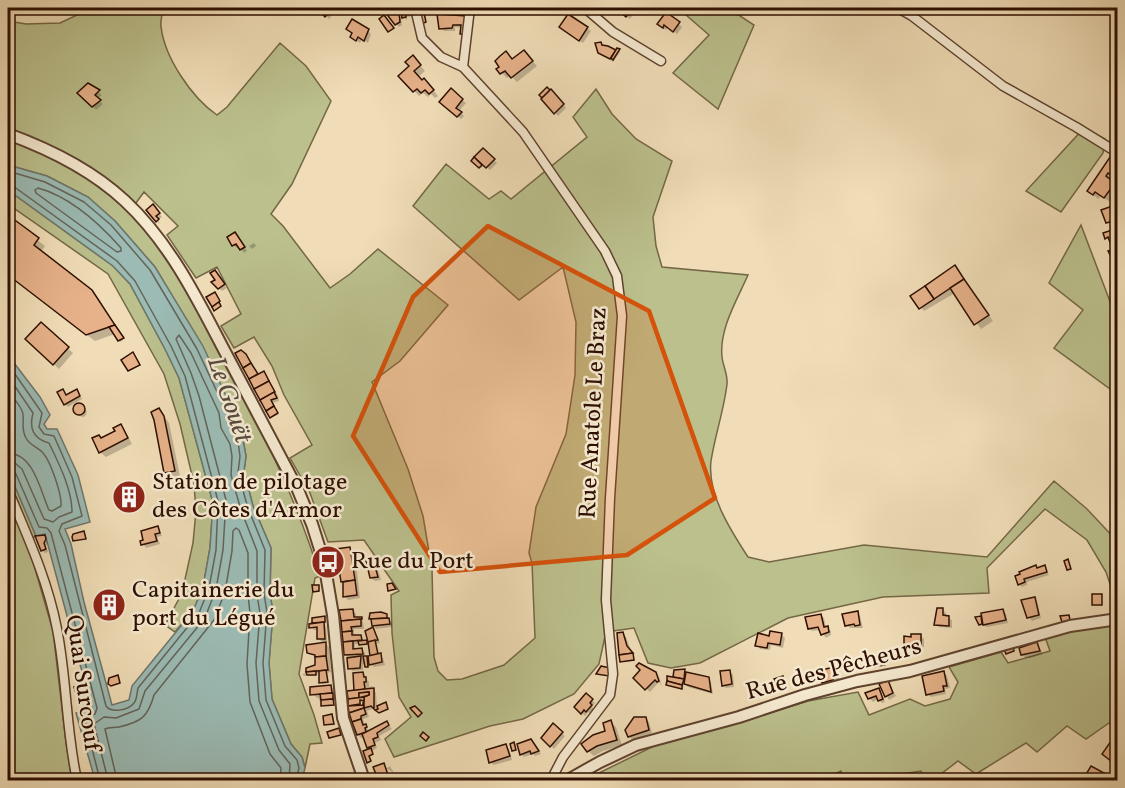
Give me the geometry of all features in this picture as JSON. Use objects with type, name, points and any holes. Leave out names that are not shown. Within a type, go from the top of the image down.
[{"type":"street","name":"Rue Anatole Le Braz","points":[[415,8],[422,38],[441,57],[463,67],[523,132],[605,251],[617,276],[622,316],[607,548],[606,600],[613,674],[609,694],[563,757],[551,780]]},
{"type":"street","points":[[463,67],[470,8]]},
{"type":"street","points":[[585,8],[613,32],[661,61]]},
{"type":"street","points":[[898,8],[912,16],[1003,86],[1118,153]]},
{"type":"street","points":[[8,134],[57,155],[102,183],[125,201],[170,253],[192,289],[298,490],[312,524],[324,562],[329,588],[343,718],[364,780]]},
{"type":"street","name":"Quai Surcouf","points":[[8,490],[31,545],[57,626],[69,735],[77,780]]},
{"type":"street","name":"Rue des Pêcheurs","points":[[568,780],[600,762],[650,741],[739,717],[805,695],[857,681],[910,671],[1070,626],[1118,618]]},
{"type":"highlighted area","points":[[488,226],[649,311],[715,498],[627,555],[440,572],[353,436],[413,297]]},
{"type":"green space","points":[[92,8],[163,8],[161,24],[163,38],[173,63],[189,88],[217,115],[227,107],[280,43],[306,66],[331,101],[292,184],[271,214],[283,226],[330,288],[378,249],[448,305],[400,361],[372,382],[408,469],[423,516],[432,569],[434,657],[438,671],[447,680],[462,679],[504,665],[535,638],[532,563],[529,553],[536,507],[566,434],[575,375],[576,322],[563,267],[519,300],[413,206],[446,164],[489,199],[501,191],[511,199],[587,137],[573,117],[596,89],[612,114],[636,139],[672,161],[653,217],[656,246],[662,267],[748,275],[723,336],[722,357],[727,384],[711,461],[711,474],[716,499],[734,536],[748,557],[769,562],[864,545],[987,557],[1054,481],[1087,509],[1117,541],[1117,605],[1106,572],[1087,540],[1045,509],[987,568],[989,593],[883,597],[788,618],[700,663],[671,668],[648,663],[634,628],[606,632],[599,664],[574,694],[523,719],[490,726],[394,757],[385,739],[411,717],[399,697],[392,633],[391,595],[399,591],[364,540],[328,542],[310,493],[290,458],[312,445],[284,395],[272,366],[254,337],[234,348],[221,326],[241,314],[217,267],[196,278],[167,235],[178,226],[144,192],[130,211],[168,260],[251,410],[296,508],[320,576],[315,578],[299,674],[322,743],[310,744],[305,768],[302,757],[291,744],[272,699],[269,663],[273,612],[270,594],[271,548],[253,506],[244,471],[246,456],[243,440],[234,423],[232,409],[202,346],[155,267],[115,221],[88,197],[47,176],[8,165],[8,21],[26,24],[60,23]]},
{"type":"green space","points":[[678,8],[728,8],[754,25],[718,109],[673,73],[709,35]]},
{"type":"green space","points":[[1084,128],[1105,139],[1103,153],[1061,212],[1026,191]]},
{"type":"green space","points":[[8,190],[113,266],[130,284],[179,378],[213,503],[210,548],[203,587],[193,611],[175,632],[165,625],[182,593],[193,543],[196,511],[194,484],[180,424],[164,374],[108,274],[8,204]]},
{"type":"green space","points":[[1081,225],[1117,320],[1117,394],[1054,348],[1083,310],[1049,283]]},
{"type":"green space","points":[[8,470],[36,536],[27,541],[53,631],[72,780],[8,780]]},
{"type":"green space","points":[[1117,624],[1117,730],[1109,723],[1086,739],[1067,726],[1037,752],[1026,743],[976,774],[958,761],[933,780],[925,780],[921,771],[862,780],[844,780],[841,771],[821,780],[599,780],[597,774],[658,744],[729,726],[808,701],[858,692],[869,715],[910,699],[925,706],[950,699],[958,682],[949,667],[1001,652],[1008,663],[1050,651],[1045,637]]},
{"type":"water","points":[[8,165],[47,176],[88,197],[115,221],[155,267],[203,346],[232,409],[234,423],[243,440],[246,456],[244,471],[253,506],[271,548],[270,594],[273,612],[269,663],[272,699],[291,744],[302,757],[305,768],[302,780],[95,780],[76,713],[92,709],[45,534],[36,536],[8,470],[8,355],[40,397],[50,415],[44,424],[47,429],[57,429],[78,475],[90,522],[65,529],[71,544],[112,705],[129,700],[132,686],[193,611],[203,587],[210,548],[213,503],[179,378],[130,284],[113,266],[8,190]]},
{"type":"building","points":[[323,8],[333,8],[325,17],[320,12]]},
{"type":"building","points":[[382,8],[395,8],[399,12],[400,22],[395,25]]},
{"type":"building","points":[[401,8],[410,8],[411,13],[405,14],[406,17],[402,18]]},
{"type":"building","points":[[417,8],[423,8],[426,22],[421,24]]},
{"type":"building","points":[[615,8],[633,8],[626,17]]},
{"type":"building","points":[[666,12],[680,22],[673,32],[664,25],[663,28],[657,24]]},
{"type":"building","points":[[437,14],[467,16],[465,35],[460,34],[461,25],[439,29]]},
{"type":"building","points":[[568,14],[588,27],[579,41],[559,27]]},
{"type":"building","points":[[384,15],[394,28],[388,32],[379,19]]},
{"type":"building","points":[[352,19],[369,29],[364,41],[358,37],[356,41],[350,37],[352,33],[346,29]]},
{"type":"building","points":[[601,42],[602,45],[616,50],[610,59],[598,53],[595,43]]},
{"type":"building","points":[[617,48],[620,49],[613,60],[611,58]]},
{"type":"building","points":[[524,50],[533,61],[511,78],[505,71],[500,74],[496,69],[499,67],[495,61],[500,56],[506,51],[512,59]]},
{"type":"building","points":[[413,55],[421,65],[414,71],[422,80],[424,78],[434,90],[429,94],[425,90],[421,93],[417,89],[413,92],[398,76],[409,66],[405,62]]},
{"type":"building","points":[[88,83],[100,90],[95,95],[101,100],[92,107],[77,93]]},
{"type":"building","points":[[547,87],[550,90],[542,98],[539,95]]},
{"type":"building","points":[[451,88],[463,99],[456,108],[462,112],[457,117],[439,102]]},
{"type":"building","points":[[551,89],[564,104],[554,114],[541,99]]},
{"type":"building","points":[[483,148],[495,159],[486,168],[474,157]]},
{"type":"building","points":[[474,157],[482,165],[479,168],[471,161]]},
{"type":"building","points":[[1110,157],[1116,162],[1114,165],[1118,168],[1118,179],[1108,173],[1106,176],[1115,183],[1104,198],[1095,192],[1093,195],[1087,191]]},
{"type":"building","points":[[153,204],[160,213],[156,216],[159,219],[156,222],[146,210]]},
{"type":"building","points":[[1118,204],[1118,214],[1111,217],[1113,221],[1106,223],[1101,210]]},
{"type":"building","points":[[8,215],[39,238],[34,245],[92,290],[115,325],[86,335],[8,275]]},
{"type":"building","points":[[1118,228],[1118,243],[1111,245],[1108,237],[1105,239],[1103,233]]},
{"type":"building","points":[[235,232],[245,247],[240,250],[236,244],[232,246],[227,237]]},
{"type":"building","points":[[1118,248],[1118,262],[1115,264],[1108,251]]},
{"type":"building","points":[[955,265],[964,279],[934,299],[925,286]]},
{"type":"building","points":[[215,270],[225,284],[218,289],[211,282],[215,280],[210,273]]},
{"type":"building","points":[[964,279],[989,315],[974,325],[950,288]]},
{"type":"building","points":[[925,286],[934,299],[919,309],[910,296]]},
{"type":"building","points":[[215,292],[220,301],[212,307],[206,297]]},
{"type":"building","points":[[219,302],[221,306],[214,311],[212,307]]},
{"type":"building","points":[[41,322],[69,347],[53,365],[25,339]]},
{"type":"building","points":[[115,325],[124,338],[118,341],[109,327]]},
{"type":"building","points":[[241,350],[251,363],[243,368],[235,353]]},
{"type":"building","points":[[133,352],[140,365],[128,371],[121,360]]},
{"type":"building","points":[[251,363],[258,374],[249,379],[243,368]]},
{"type":"building","points":[[264,371],[269,381],[254,389],[249,379]]},
{"type":"building","points":[[269,381],[275,392],[260,400],[254,389]]},
{"type":"building","points":[[63,389],[66,395],[77,389],[80,396],[64,405],[57,392]]},
{"type":"building","points":[[274,392],[277,398],[271,400],[274,406],[266,411],[260,400]]},
{"type":"building","points":[[81,403],[85,409],[81,415],[77,415],[73,407]]},
{"type":"building","points":[[274,406],[278,413],[270,418],[266,411]]},
{"type":"building","points":[[159,408],[164,416],[175,471],[164,473],[151,412]]},
{"type":"building","points":[[121,424],[128,438],[99,453],[92,438],[99,435],[101,438],[115,431],[113,428]]},
{"type":"building","name":"Station de pilotage des Côtes d'Armor","points":[[136,488],[141,501],[126,506],[126,504],[118,503],[117,499],[123,494],[122,492]]},
{"type":"building","points":[[158,526],[160,533],[155,534],[157,541],[141,545],[140,541],[143,540],[141,531]]},
{"type":"building","points":[[84,531],[86,539],[73,541],[73,534]]},
{"type":"building","points":[[45,535],[46,549],[41,551],[35,536]]},
{"type":"building","points":[[350,547],[355,580],[341,582],[336,549]]},
{"type":"building","points":[[365,557],[373,558],[378,577],[370,578]]},
{"type":"building","points":[[1068,559],[1071,569],[1067,570],[1064,561]]},
{"type":"building","points":[[1036,565],[1037,568],[1045,565],[1047,572],[1024,579],[1025,582],[1018,585],[1015,576]]},
{"type":"building","points":[[355,580],[357,595],[343,597],[343,582]]},
{"type":"building","points":[[392,583],[396,589],[388,591],[387,584]]},
{"type":"building","points":[[312,585],[319,585],[319,591],[313,592]]},
{"type":"building","points":[[1092,594],[1102,594],[1102,605],[1092,605]]},
{"type":"building","points":[[1035,597],[1039,615],[1027,618],[1021,600]]},
{"type":"building","name":"Capitainerie du port du Légué","points":[[113,600],[115,608],[108,610],[102,608],[106,602]]},
{"type":"building","points":[[937,608],[943,608],[943,615],[949,616],[949,626],[934,625]]},
{"type":"building","points":[[353,609],[354,617],[362,617],[362,619],[341,621],[339,610]]},
{"type":"building","points":[[1003,609],[1006,620],[983,625],[981,613]]},
{"type":"building","points":[[858,611],[860,625],[845,626],[842,614]]},
{"type":"building","points":[[370,613],[387,614],[387,618],[369,619]]},
{"type":"building","points":[[821,614],[824,627],[828,626],[829,632],[821,635],[818,627],[808,629],[805,617]]},
{"type":"building","points":[[1069,615],[1070,620],[1062,622],[1060,616]]},
{"type":"building","points":[[325,616],[325,622],[312,623],[312,618]]},
{"type":"building","points":[[981,616],[982,624],[979,625],[975,617]]},
{"type":"building","points":[[389,618],[390,624],[372,626],[371,619]]},
{"type":"building","points":[[361,619],[361,626],[351,627],[352,631],[342,632],[341,621]]},
{"type":"building","points":[[324,622],[325,639],[317,639],[317,627],[309,628],[309,624]]},
{"type":"building","points":[[373,627],[378,640],[368,642],[365,631]]},
{"type":"building","points":[[352,631],[352,635],[361,635],[362,640],[343,642],[342,632]]},
{"type":"building","points":[[770,631],[782,633],[780,645],[768,643],[767,648],[755,646],[758,633],[769,636]]},
{"type":"building","points":[[623,632],[627,646],[633,653],[619,655],[617,633]]},
{"type":"building","points":[[911,634],[921,634],[921,644],[904,646],[904,636],[911,637]]},
{"type":"building","points":[[367,640],[367,644],[359,645],[358,641]]},
{"type":"building","points":[[375,640],[378,654],[370,656],[368,642]]},
{"type":"building","points":[[353,641],[353,649],[362,648],[363,654],[344,655],[343,642]]},
{"type":"building","points":[[326,642],[326,656],[315,657],[307,653],[306,645]]},
{"type":"building","points":[[1037,642],[1040,651],[1021,655],[1019,648]]},
{"type":"building","points":[[1013,647],[1014,651],[1006,654],[1004,649]]},
{"type":"building","points":[[381,653],[382,662],[369,665],[368,656]]},
{"type":"building","points":[[633,653],[634,660],[620,662],[619,655]]},
{"type":"building","points":[[326,656],[328,670],[306,672],[306,668],[315,665],[315,657]]},
{"type":"building","points":[[361,656],[360,668],[348,669],[347,658]]},
{"type":"building","points":[[363,656],[367,656],[368,667],[365,667]]},
{"type":"building","points":[[883,656],[885,665],[873,667],[872,659]]},
{"type":"building","points":[[639,663],[656,672],[659,681],[655,680],[645,690],[633,678],[640,670],[636,666]]},
{"type":"building","points":[[601,666],[610,668],[609,676],[596,674]]},
{"type":"building","points":[[834,667],[837,676],[833,677],[833,680],[822,683],[818,671]]},
{"type":"building","points":[[685,669],[684,679],[673,677],[674,670]]},
{"type":"building","points":[[326,670],[328,682],[319,683],[319,671]]},
{"type":"building","points":[[730,670],[732,684],[722,686],[720,671]]},
{"type":"building","points":[[316,671],[316,675],[307,675],[306,672]]},
{"type":"building","points":[[944,671],[947,686],[943,686],[944,691],[926,695],[922,676]]},
{"type":"building","points":[[363,672],[366,677],[365,689],[354,691],[353,673]]},
{"type":"building","points":[[686,672],[709,677],[711,692],[684,684]]},
{"type":"building","points":[[118,675],[120,683],[111,686],[108,684],[109,678]]},
{"type":"building","points":[[667,676],[684,679],[682,685],[667,681]]},
{"type":"building","points":[[783,676],[784,679],[775,682],[774,679]]},
{"type":"building","points":[[888,680],[893,693],[885,697],[879,684]]},
{"type":"building","points":[[667,681],[682,685],[682,689],[666,685]]},
{"type":"building","points":[[80,685],[83,690],[76,693],[74,687]]},
{"type":"building","points":[[331,685],[332,693],[310,695],[310,687]]},
{"type":"building","points":[[374,688],[374,709],[371,706],[364,708],[364,697],[369,695],[369,692],[359,693],[359,698],[348,699],[347,691]]},
{"type":"building","points":[[879,688],[883,699],[878,701],[876,696],[868,699],[865,693]]},
{"type":"building","points":[[369,692],[369,695],[359,698],[359,693]]},
{"type":"building","points":[[333,693],[333,699],[321,700],[320,694]]},
{"type":"building","points":[[586,693],[593,699],[590,703],[592,705],[581,714],[574,707]]},
{"type":"building","points":[[364,697],[364,701],[360,700],[360,704],[348,706],[348,699]]},
{"type":"building","points":[[333,699],[334,705],[321,706],[321,700]]},
{"type":"building","points":[[363,702],[364,708],[349,713],[348,706],[363,705]]},
{"type":"building","points":[[386,702],[388,709],[379,713],[375,710],[378,709],[377,706]]},
{"type":"building","points":[[415,706],[422,713],[418,717],[410,708]]},
{"type":"building","points":[[364,708],[366,714],[361,716],[361,719],[352,722],[349,713]]},
{"type":"building","points":[[332,714],[334,724],[324,725],[323,716]]},
{"type":"building","points":[[634,717],[646,717],[649,730],[628,737],[625,730]]},
{"type":"building","points":[[361,719],[363,725],[366,724],[366,732],[357,735],[352,722]]},
{"type":"building","points":[[611,720],[617,740],[597,746],[587,752],[581,744],[593,735],[605,731],[603,723]]},
{"type":"building","points":[[387,721],[389,725],[377,733],[378,737],[373,739],[375,745],[367,748],[362,734]]},
{"type":"building","points":[[553,723],[563,732],[550,747],[541,738]]},
{"type":"building","points":[[339,728],[341,735],[329,738],[327,732]]},
{"type":"building","points":[[423,732],[429,737],[426,741],[420,736]]},
{"type":"building","points":[[531,739],[539,751],[531,754],[530,751],[520,755],[517,744]]},
{"type":"building","points":[[1111,741],[1118,746],[1118,752],[1111,761],[1102,754]]},
{"type":"building","points":[[514,742],[516,750],[512,751],[510,744]]},
{"type":"building","points":[[506,744],[510,756],[489,763],[486,750]]},
{"type":"building","points":[[371,748],[373,754],[369,756],[371,761],[367,763],[363,751]]},
{"type":"building","points":[[384,763],[388,775],[378,779],[373,767]]},
{"type":"building","points":[[1091,766],[1104,773],[1099,780],[1086,780],[1088,778],[1085,776]]},
{"type":"building","points":[[1104,773],[1111,777],[1109,780],[1099,780]]},
{"type":"building","points":[[533,777],[544,777],[543,780],[533,780]]},
{"type":"place","name":"Station de pilotage des Côtes d'Armor","points":[[129,497]]},
{"type":"place","name":"Rue du Port","points":[[328,562]]},
{"type":"place","name":"Capitainerie du port du Légué","points":[[109,605]]},
{"type":"water label","name":"Le Gouët","points":[[229,400]]}]
